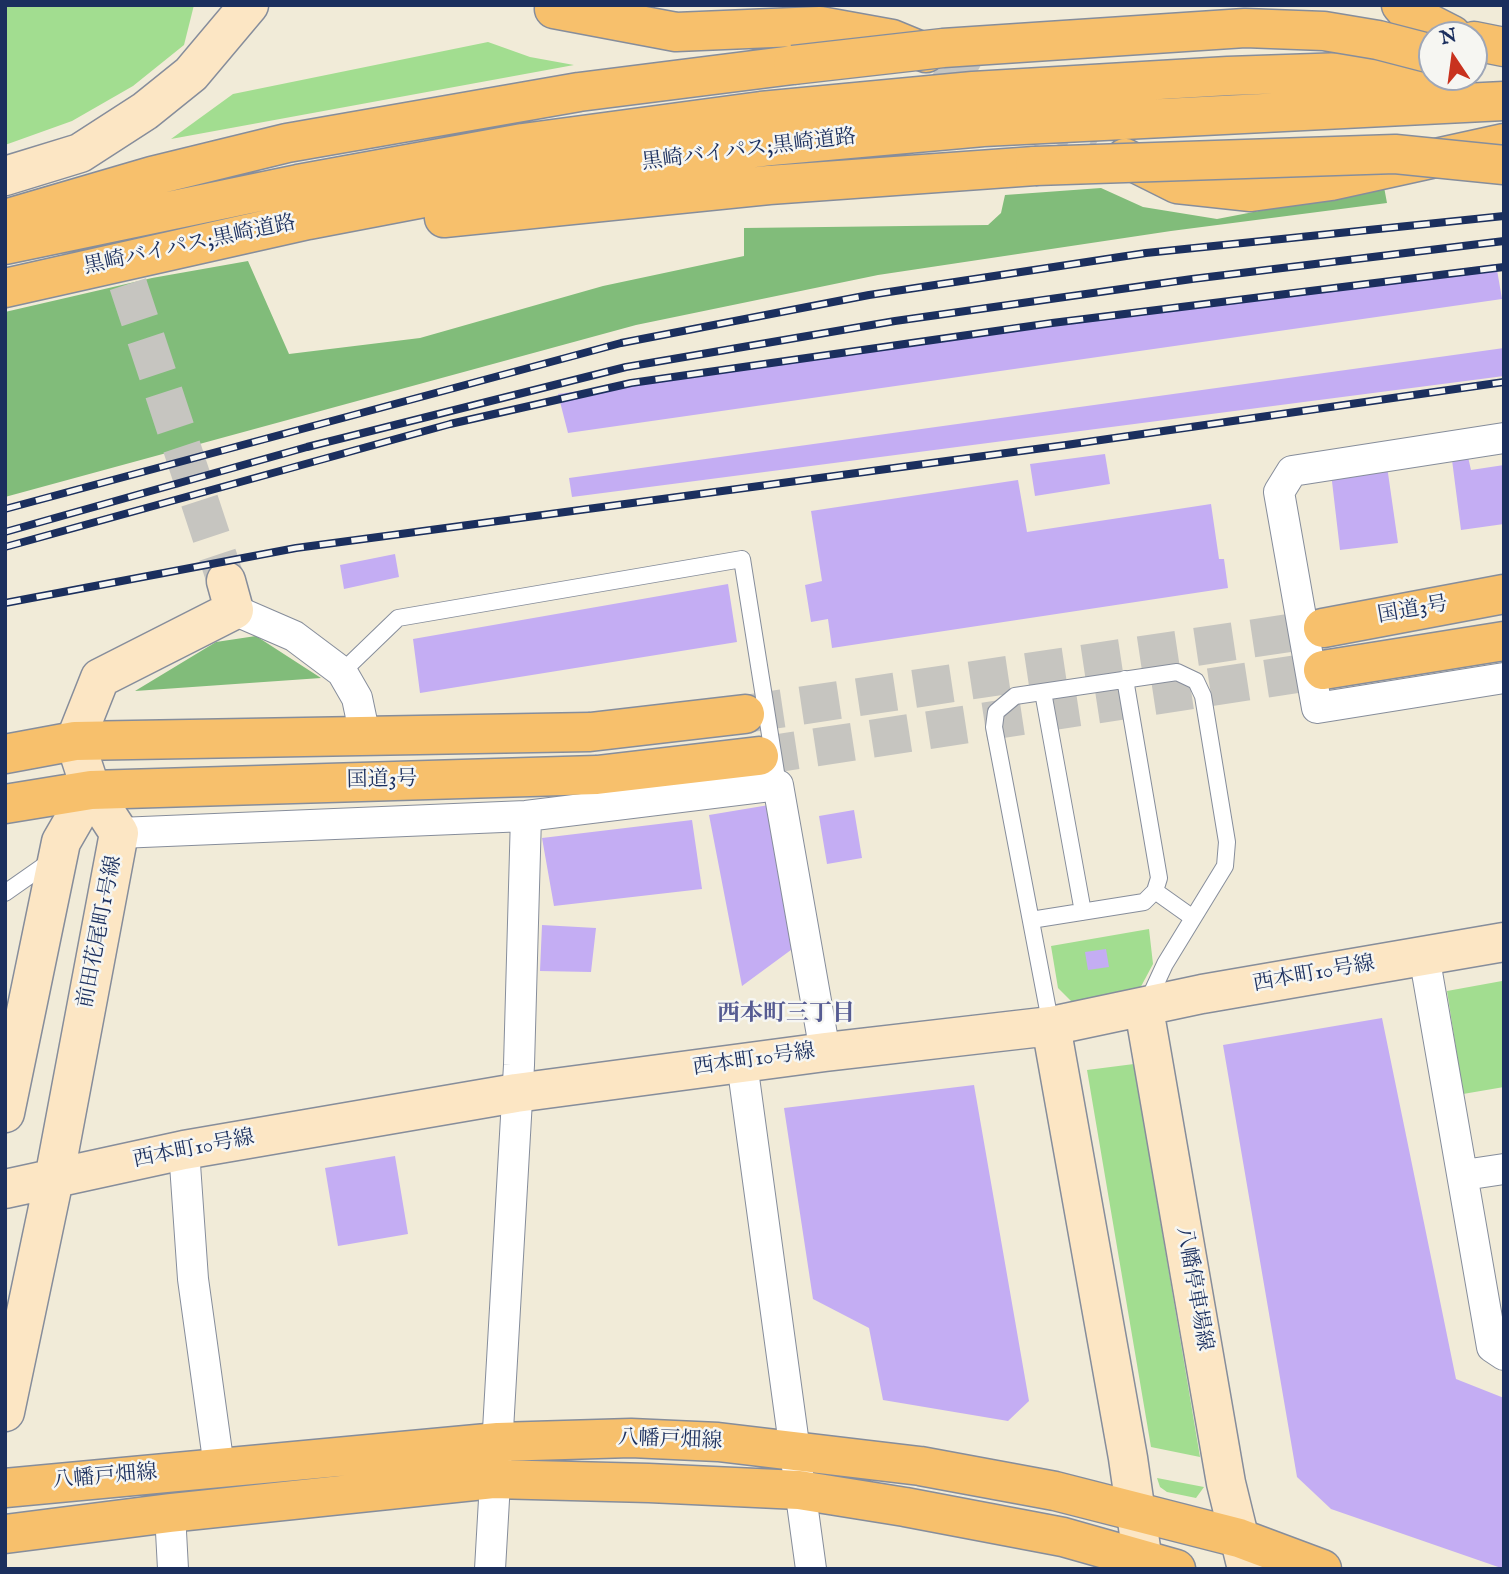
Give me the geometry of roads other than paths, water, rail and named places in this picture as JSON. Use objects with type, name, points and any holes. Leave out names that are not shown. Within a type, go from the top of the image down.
[{"type":"main road","points":[[1401,5],[1407,12],[1425,21]]},
{"type":"main road","points":[[542,7],[676,32],[820,26],[892,39],[941,59]]},
{"type":"main road","points":[[5,219],[152,176],[287,144],[579,92],[793,65],[943,48],[1245,28],[1324,31],[1418,50]]},
{"type":"main road","name":"黒崎バイパス;黒崎道路","points":[[5,245],[298,184],[523,143],[761,111],[973,91],[1228,76],[1418,69]]},
{"type":"main road","points":[[1488,77],[1504,86]]},
{"type":"main road","name":"黒崎バイパス;黒崎道路","points":[[5,288],[308,220],[528,178],[771,146],[983,127],[1504,101]]},
{"type":"main road","points":[[1096,144],[1177,184],[1251,192],[1331,181],[1504,143]]},
{"type":"main road","points":[[87,268],[342,230],[565,204],[943,171],[1395,155],[1504,165]]},
{"type":"main road","name":"国道3号","points":[[1322,628],[1504,594]]},
{"type":"main road","name":"国道3号","points":[[1323,670],[1504,641]]},
{"type":"main road","points":[[5,754],[75,741],[590,732],[745,714]]},
{"type":"main road","name":"国道3号","points":[[5,804],[91,790],[769,770]]},
{"type":"main road","name":"八幡戸畑線","points":[[5,1534],[170,1513],[631,1438],[718,1442],[932,1468],[1055,1491],[1134,1513],[1243,1553],[1322,1569]]},
{"type":"main road","name":"八幡戸畑線","points":[[5,1488],[219,1467],[496,1461],[799,1490],[1039,1531],[1154,1565]]},
{"type":"street","points":[[5,176],[87,165],[145,111],[191,74],[249,5]]},
{"type":"street","points":[[542,7],[601,5]]},
{"type":"street","points":[[1504,438],[1292,471],[1279,492],[1317,708],[1504,678]]},
{"type":"street","points":[[75,741],[100,678],[230,596],[294,636],[342,672],[356,698],[365,736]]},
{"type":"street","name":"前田花尾町1号線","points":[[5,1412],[54,1179],[119,833],[91,790],[75,741]]},
{"type":"street","points":[[119,833],[526,816],[769,770],[825,1052]]},
{"type":"street","points":[[5,1113],[61,842],[91,790]]},
{"type":"street","points":[[490,1569],[516,1093],[526,816]]},
{"type":"street","name":"西本町10号線","points":[[5,1189],[184,1150],[516,1093],[825,1052],[1051,1026],[1144,1009],[1202,994],[1504,942]]},
{"type":"street","points":[[1424,955],[1492,1347],[1504,1355]]},
{"type":"street","name":"八幡停車場線","points":[[1144,1009],[1243,1553]]},
{"type":"street","points":[[1051,1026],[1128,1458],[1134,1513],[1154,1565]]},
{"type":"street","points":[[742,1063],[811,1569]]},
{"type":"street","points":[[184,1150],[193,1279],[219,1467]]},
{"type":"street","points":[[1464,1175],[1504,1169]]},
{"type":"street","points":[[170,1513],[173,1569]]},
{"type":"lane","points":[[342,672],[398,618],[742,559],[769,770]]},
{"type":"lane","points":[[1051,1026],[994,727],[996,712],[1015,696],[1177,672],[1196,681],[1203,696],[1227,842],[1225,866],[1165,964],[1144,1009]]},
{"type":"lane","points":[[1031,920],[1144,902],[1156,891],[1159,878],[1125,679]]},
{"type":"lane","points":[[1043,692],[1083,912]]},
{"type":"lane","points":[[5,893],[59,856]]},
{"type":"lane","points":[[1156,891],[1193,918]]},
{"type":"tunnel","points":[[941,59],[1096,144]]},
{"type":"tunnel","points":[[110,230],[226,581]]},
{"type":"tunnel","points":[[745,714],[1323,628]]},
{"type":"tunnel","points":[[759,756],[1323,670]]},
{"type":"railway","points":[[5,509],[621,343],[869,295],[1146,253],[1504,216]]},
{"type":"railway","points":[[5,532],[307,447],[626,367],[895,321],[1192,279],[1504,241]]},
{"type":"railway","points":[[5,547],[450,424],[631,383],[1052,323],[1504,267]]},
{"type":"railway","points":[[5,603],[296,548],[1066,445],[1504,382]]},
{"type":"district","name":"西本町三丁目","points":[[786,1015]]}]
